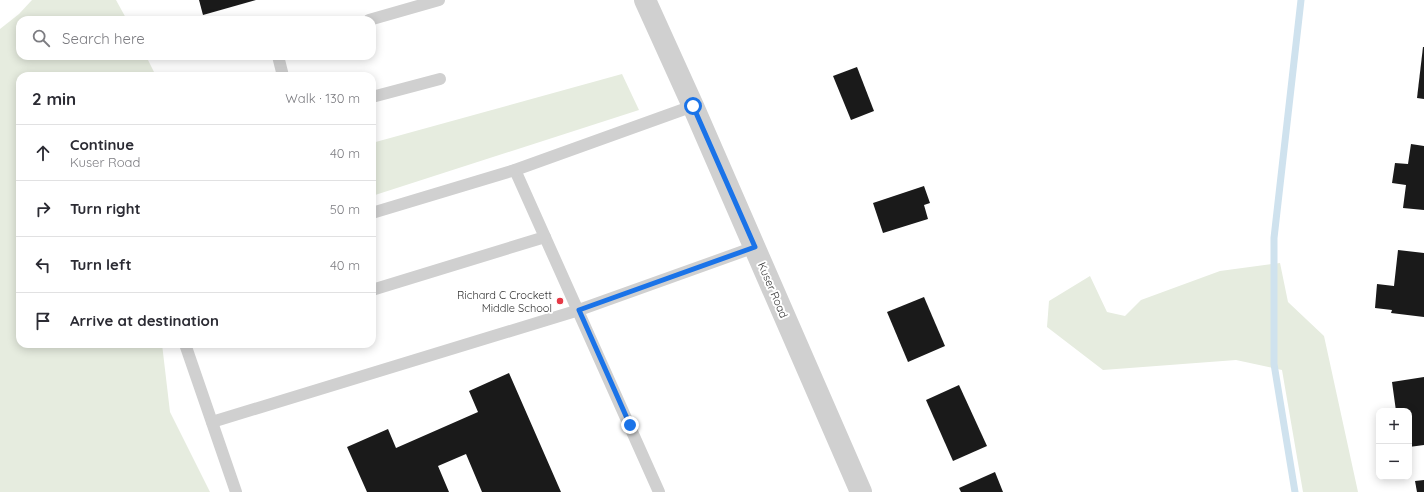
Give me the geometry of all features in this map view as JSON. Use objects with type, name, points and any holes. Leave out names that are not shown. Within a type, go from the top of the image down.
[{"type":"street","name":"Kuser Road","points":[[645,0],[755,247],[861,492]]},
{"type":"lane","points":[[376,18],[439,0]]},
{"type":"lane","points":[[279,60],[282,72]]},
{"type":"lane","points":[[376,96],[440,79]]},
{"type":"lane","points":[[376,212],[515,170],[693,106]]},
{"type":"lane","points":[[515,170],[579,310],[659,492]]},
{"type":"lane","points":[[376,289],[546,237]]},
{"type":"lane","points":[[212,422],[579,310],[755,247]]},
{"type":"lane","points":[[189,348],[236,492]]},
{"type":"shaded area","points":[[32,0],[116,0],[125,16],[16,16]]},
{"type":"shaded area","points":[[16,16],[16,60],[148,60],[154,72],[16,72],[16,348],[162,348],[170,412],[210,492],[0,492],[0,29]]},
{"type":"shaded area","points":[[622,74],[639,110],[376,195],[376,142]]},
{"type":"shaded area","points":[[1280,263],[1288,302],[1324,336],[1358,492],[1303,492],[1282,370],[1236,360],[1103,370],[1047,327],[1049,301],[1090,276],[1107,312],[1125,316],[1141,300],[1220,271]]},
{"type":"building","points":[[199,0],[256,0],[203,15]]},
{"type":"building","points":[[1424,47],[1424,99],[1417,98]]},
{"type":"building","points":[[857,67],[874,111],[851,120],[833,76]]},
{"type":"building","points":[[1411,144],[1424,146],[1424,210],[1403,208],[1406,185],[1392,183],[1395,163],[1408,164]]},
{"type":"building","points":[[924,186],[930,203],[924,205],[928,219],[883,233],[873,203]]},
{"type":"building","points":[[1398,250],[1424,253],[1424,317],[1391,313],[1392,310],[1375,308],[1377,284],[1394,286]]},
{"type":"building","points":[[924,297],[945,346],[908,362],[887,312]]},
{"type":"building","points":[[509,373],[561,492],[482,492],[466,454],[438,466],[449,492],[367,492],[347,447],[388,429],[396,448],[478,412],[469,391]]},
{"type":"building","points":[[1424,377],[1424,445],[1412,447],[1412,408],[1396,408],[1392,382]]},
{"type":"building","points":[[959,385],[987,446],[953,461],[926,400]]},
{"type":"building","points":[[995,472],[1003,492],[961,492],[959,488]]},
{"type":"building","points":[[1424,480],[1424,492],[1417,492],[1415,481]]},
{"type":"waterway","points":[[1295,492],[1274,364],[1274,238],[1301,0]]},
{"type":"place","name":"Richard C Crockett Middle School","points":[[560,301]]},
{"type":"route","points":[[630,425],[579,310],[755,247],[693,106]]}]
